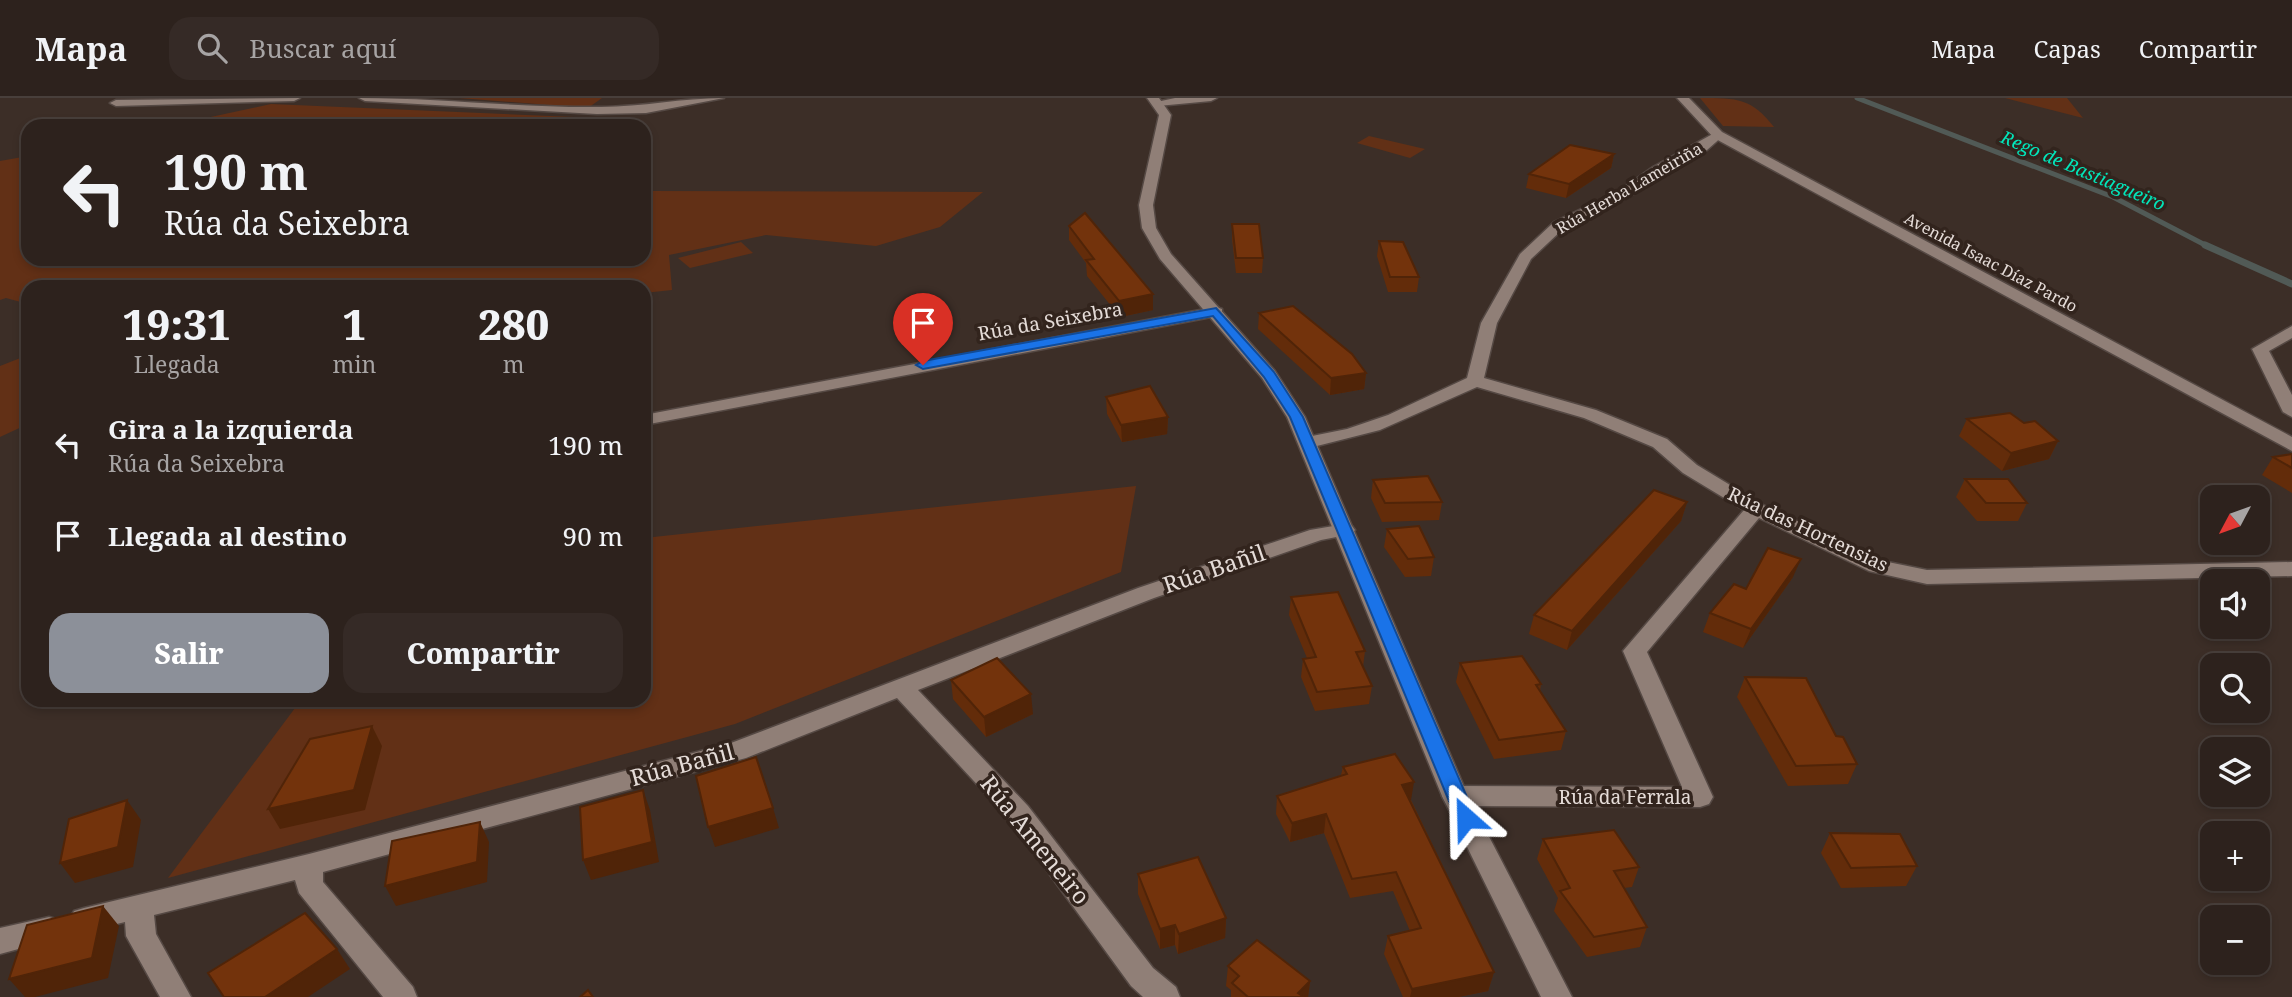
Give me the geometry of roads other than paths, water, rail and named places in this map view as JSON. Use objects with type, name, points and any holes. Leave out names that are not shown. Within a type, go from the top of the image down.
[{"type":"street","points":[[116,103],[294,98]]},
{"type":"street","points":[[365,98],[597,111],[646,110],[718,98]]},
{"type":"street","points":[[1210,98],[1156,100],[1165,115],[1162,141],[1146,205],[1149,228],[1165,256],[1269,375],[1309,442],[1454,796],[1557,997]]},
{"type":"street","name":"Avenida Isaac Díaz Pardo","points":[[1682,98],[1718,135],[2292,445]]},
{"type":"street","name":"Rúa Herba Lameiriña","points":[[1475,382],[1489,323],[1525,257],[1559,226],[1624,194],[1658,170],[1703,147],[1718,135]]},
{"type":"street","name":"Rúa da Seixebra","points":[[651,419],[838,381],[1216,312]]},
{"type":"street","points":[[2292,331],[2260,349],[2292,412]]},
{"type":"street","points":[[1309,442],[1343,438],[1420,410],[1475,382]]},
{"type":"street","name":"Rúa das Hortensias","points":[[1475,382],[1590,414],[1660,443],[1690,469],[1756,509],[1877,566],[1927,577],[2292,569]]},
{"type":"street","name":"Rúa da Ferrala","points":[[1454,796],[1700,797],[1635,651],[1756,509]]},
{"type":"street","name":"Rúa Bañil","points":[[0,941],[309,865],[737,751],[1146,593],[1317,534],[1345,530]]},
{"type":"street","name":"Rúa Ameneiro","points":[[900,686],[1019,813],[1142,976],[1166,997]]},
{"type":"street","points":[[309,865],[309,885],[402,997]]},
{"type":"street","points":[[139,907],[141,936],[176,997]]},
{"type":"waterway","name":"Rego de Bastiagueiro","points":[[1857,98],[2113,197],[2206,246]]},
{"type":"waterway","name":"Rego de Bastiagueiro","points":[[2206,246],[2292,284]]}]
